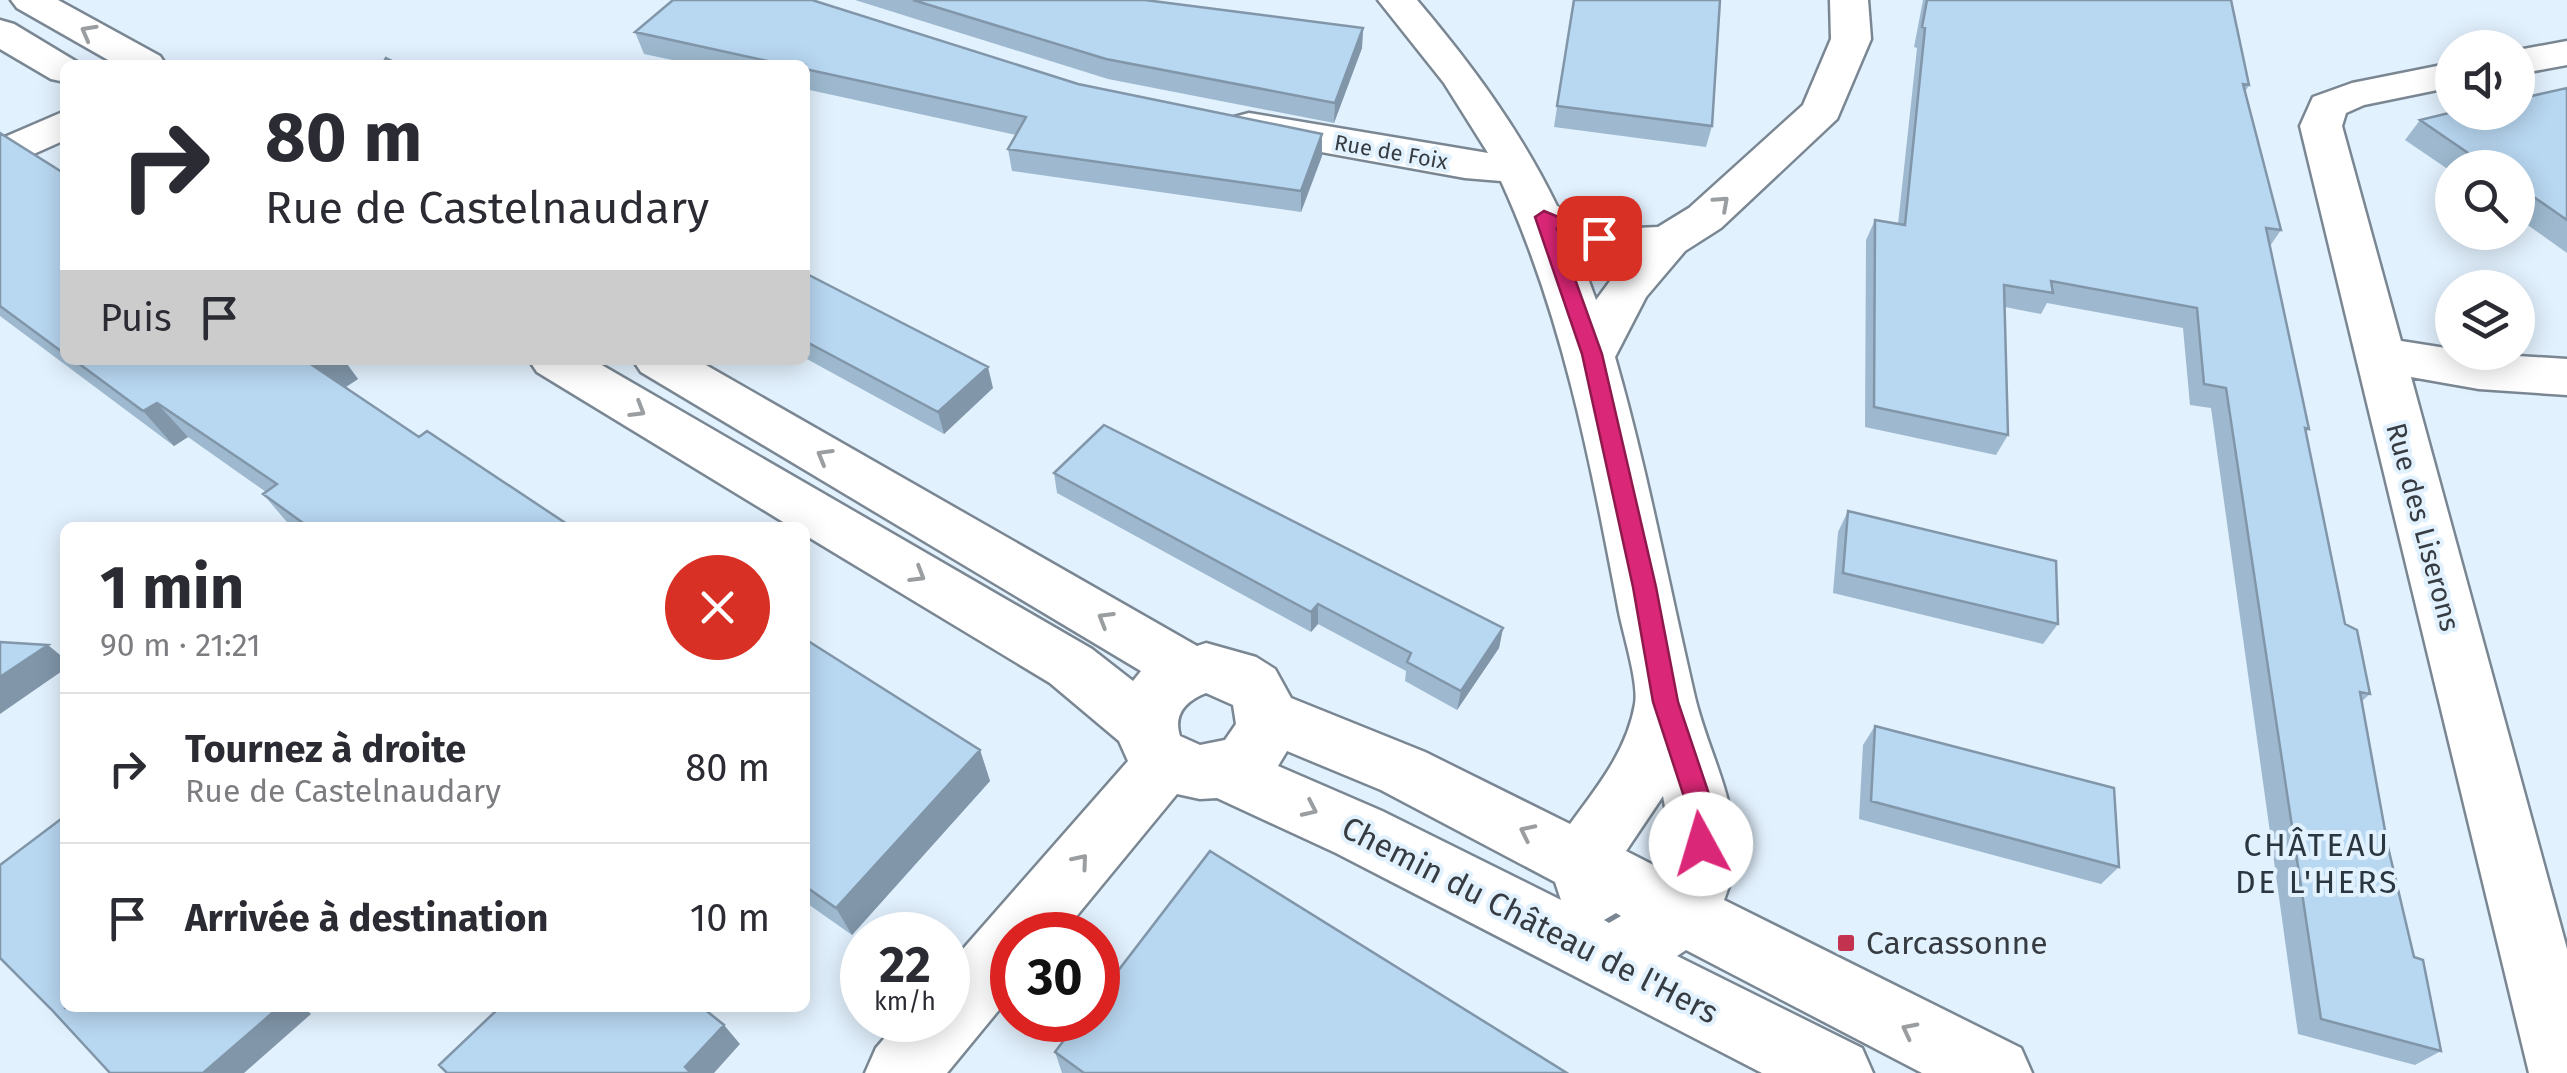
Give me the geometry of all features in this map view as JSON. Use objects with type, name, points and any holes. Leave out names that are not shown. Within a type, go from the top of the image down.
[{"type":"street","points":[[30,0],[137,60]]},
{"type":"street","points":[[1397,0],[1442,48],[1480,102],[1544,217],[1592,354],[1645,587],[1666,702],[1702,812],[1700,876],[1683,912],[1610,960],[1582,860]]},
{"type":"street","points":[[1592,354],[1626,289],[1669,241],[1705,218],[1822,110],[1852,38],[1849,0]]},
{"type":"street","points":[[0,32],[60,67]]},
{"type":"street","points":[[2535,59],[2567,53]]},
{"type":"street","name":"Rue des Liserons","points":[[2435,78],[2352,95],[2328,106],[2321,126],[2564,1073]]},
{"type":"street","name":"Rue de Foix","points":[[1213,118],[1465,165],[1518,169]]},
{"type":"street","points":[[0,156],[60,126]]},
{"type":"street","points":[[1544,217],[1577,232],[1622,244],[1669,241]]},
{"type":"street","points":[[2378,354],[2479,371],[2567,376]]},
{"type":"street","name":"Chemin du Château de l'Hers","points":[[562,365],[1071,666],[1178,753],[1359,832],[1837,1073]]},
{"type":"street","points":[[667,365],[1113,623],[1188,671]]},
{"type":"street","points":[[1223,669],[1255,686],[1267,715],[1260,743],[1237,765],[1178,753],[1150,703],[1156,693],[1188,671],[1223,669]]},
{"type":"street","points":[[1582,860],[1640,777],[1666,702]]},
{"type":"street","points":[[1267,715],[1403,771],[1996,1073]]},
{"type":"street","points":[[1038,912],[1178,753]]},
{"type":"street","points":[[970,992],[990,968]]},
{"type":"street","points":[[901,1073],[927,1042]]},
{"type":"building","points":[[673,0],[812,0],[1078,84],[1322,134],[1301,191],[1008,149],[1026,117],[810,70],[810,60],[763,60],[635,32]]},
{"type":"building","points":[[913,0],[1145,0],[1363,28],[1335,103],[1106,59]]},
{"type":"building","points":[[1574,0],[1720,0],[1712,126],[1557,106]]},
{"type":"building","points":[[1927,0],[2231,0],[2249,85],[2243,84],[2281,230],[2266,228],[2309,429],[2305,428],[2345,624],[2357,630],[2370,694],[2360,692],[2388,847],[2414,957],[2423,960],[2441,1051],[2321,1019],[2226,388],[2204,384],[2197,308],[2051,281],[2053,293],[2004,285],[2008,435],[1874,407],[1875,220],[1905,225]]},
{"type":"building","points":[[2567,88],[2567,220],[2535,198],[2535,150],[2464,150],[2420,120],[2435,116],[2435,130],[2535,130],[2535,95]]},
{"type":"building","points":[[0,133],[60,171],[60,350],[0,306]]},
{"type":"building","points":[[810,276],[988,367],[938,412],[810,344]]},
{"type":"building","points":[[81,365],[312,365],[419,437],[427,431],[564,522],[302,522],[263,494],[277,484],[157,403],[143,411]]},
{"type":"building","points":[[1104,425],[1503,628],[1461,691],[1407,662],[1411,653],[1318,604],[1311,612],[1054,473]]},
{"type":"building","points":[[1848,511],[2056,561],[2058,624],[1843,573]]},
{"type":"building","points":[[0,642],[48,645],[0,677]]},
{"type":"building","points":[[810,642],[980,750],[836,908],[810,890]]},
{"type":"building","points":[[1875,726],[2114,788],[2119,867],[1871,801]]},
{"type":"building","points":[[60,820],[60,1012],[273,1012],[203,1073],[110,1073],[0,958],[0,865]]},
{"type":"building","points":[[1210,851],[1567,1073],[1084,1073],[1055,1052],[1062,1042],[1120,1042],[1120,968]]},
{"type":"building","points":[[495,1012],[708,1012],[724,1025],[685,1067],[691,1073],[447,1073],[439,1065]]},
{"type":"place","name":"Carcassonne","points":[[1846,943]]},
{"type":"district","name":"CHÂTEAU DE L'HERS","points":[[2317,864]]},
{"type":"route","points":[[1599,238],[1544,217],[1592,354],[1645,587],[1666,702],[1702,812],[1701,844]]}]
